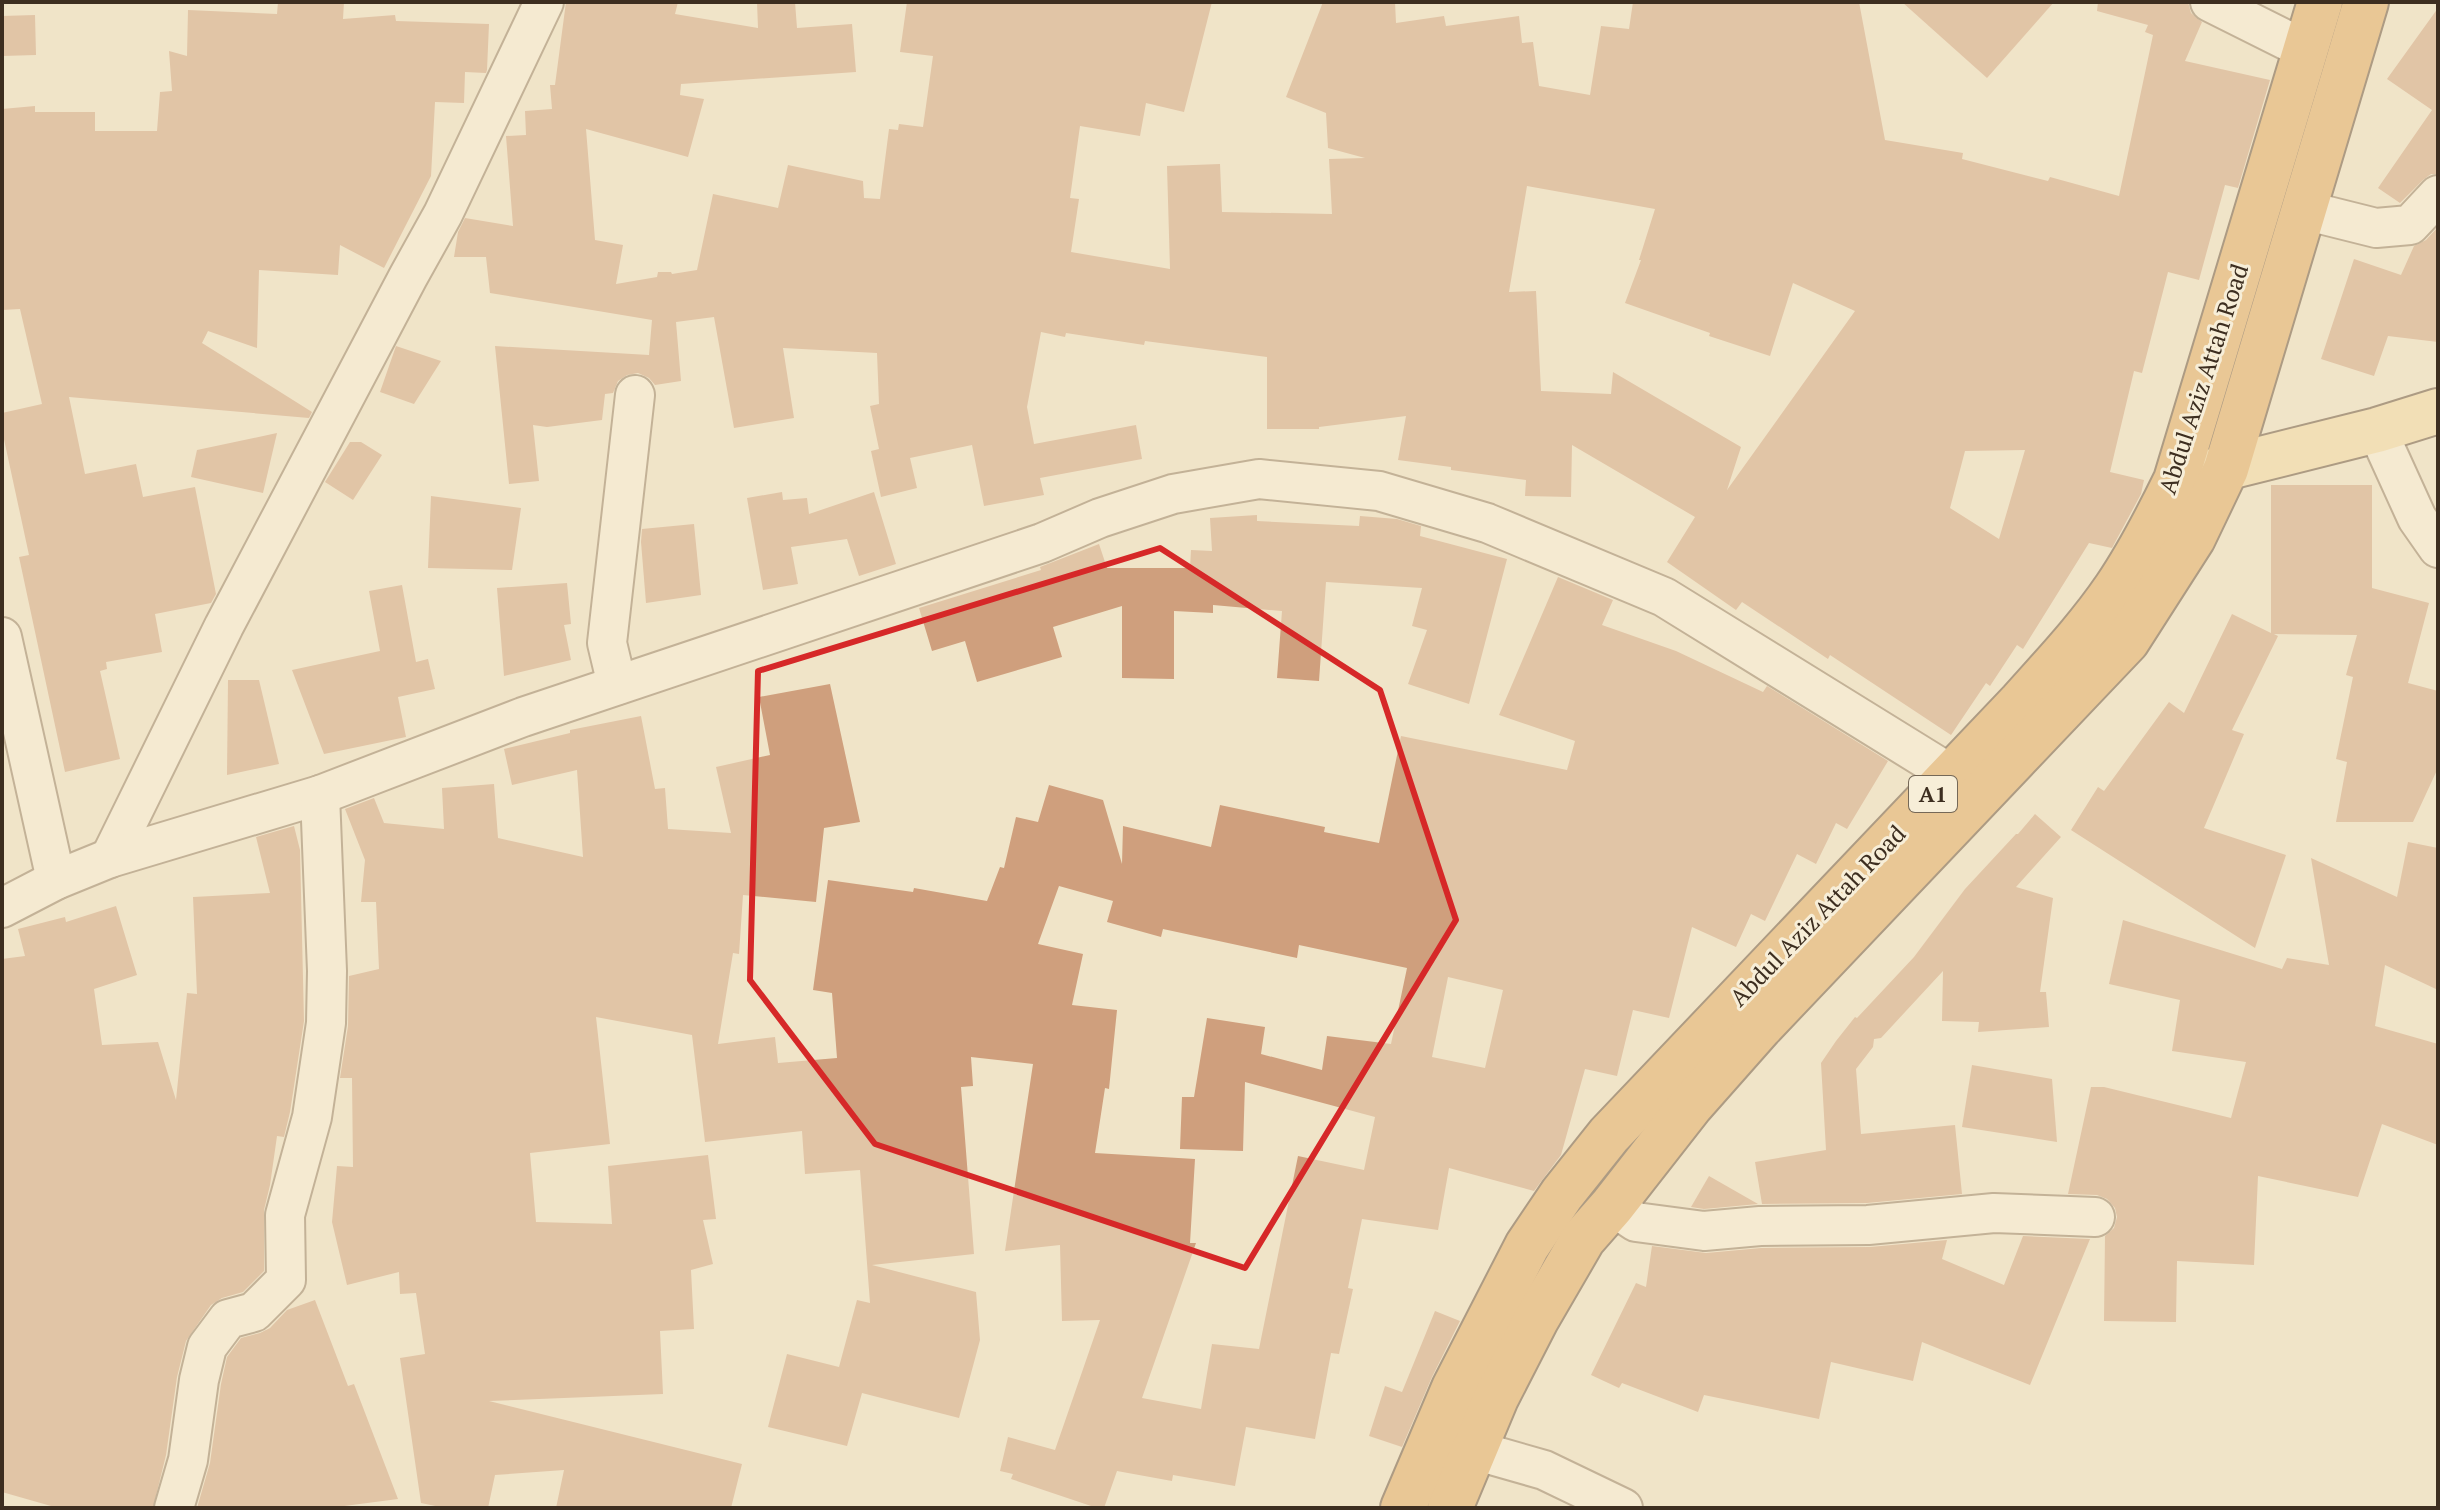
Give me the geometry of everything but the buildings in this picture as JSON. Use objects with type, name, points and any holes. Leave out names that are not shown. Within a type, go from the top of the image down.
[{"type":"highway","name":"Abdul Aziz Attah Road","points":[[1430,1502],[1454,1388],[1527,1246],[1562,1194],[1609,1135],[1952,775],[2077,639],[2116,588],[2154,525],[2176,480],[2320,2]]},
{"type":"highway","name":"Abdul Aziz Attah Road","points":[[1430,1502],[1474,1450],[1496,1398],[1536,1320],[1583,1239],[1691,1105],[1760,1027],[2127,641],[2193,538],[2226,469],[2366,2]]},
{"type":"main road","points":[[2176,480],[2377,430],[2438,411]]},
{"type":"street","points":[[110,858],[224,626],[443,214],[544,2]]},
{"type":"street","points":[[2210,2],[2304,49]]},
{"type":"street","points":[[2304,210],[2376,228],[2410,225],[2438,195]]},
{"type":"street","points":[[617,685],[607,643],[635,395]]},
{"type":"street","points":[[2377,430],[2417,518],[2438,548]]},
{"type":"street","points":[[2,908],[56,880],[110,858],[320,795],[523,717],[1042,543],[1100,518],[1173,494],[1259,479],[1379,491],[1487,523],[1664,597],[1952,775]]},
{"type":"street","points":[[2,637],[56,880]]},
{"type":"street","points":[[174,1508],[188,1460],[199,1380],[207,1347],[228,1319],[254,1312],[286,1280],[285,1215],[312,1117],[327,1010],[320,795]]},
{"type":"street","points":[[1612,1206],[1636,1222],[1704,1231],[1760,1226],[1868,1225],[1994,1213],[2095,1217]]},
{"type":"street","points":[[1474,1450],[1544,1470],[1623,1508]]},
{"type":"highlighted area","points":[[1160,548],[1380,690],[1456,920],[1245,1268],[875,1144],[750,980],[758,671]]}]
